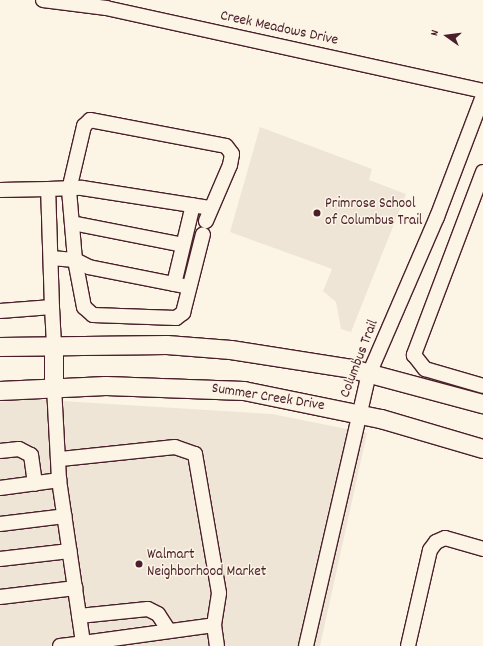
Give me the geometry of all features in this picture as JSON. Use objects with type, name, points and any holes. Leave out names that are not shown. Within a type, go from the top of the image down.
[{"type":"main road","points":[[54,346],[54,387]]},
{"type":"main road","points":[[0,347],[54,346],[232,350],[369,374],[483,404]]},
{"type":"main road","name":"Summer Creek Drive","points":[[0,391],[54,387],[177,386],[244,391],[357,413],[483,449]]},
{"type":"street","name":"Creek Meadows Drive","points":[[43,0],[106,8],[483,91]]},
{"type":"street","name":"Columbus Trail","points":[[306,646],[357,413],[369,374],[437,216],[483,96]]},
{"type":"street","points":[[90,120],[226,146],[232,154],[230,165],[206,221],[183,313],[176,318],[93,315],[84,308],[75,260],[69,190],[81,133],[90,120]]},
{"type":"street","points":[[483,172],[414,355],[425,369],[483,386]]},
{"type":"street","points":[[0,190],[69,190],[82,188],[193,205],[206,221]]},
{"type":"street","points":[[48,189],[54,346]]},
{"type":"street","points":[[174,284],[193,205]]},
{"type":"street","points":[[72,223],[183,245]]},
{"type":"street","points":[[51,258],[75,260],[89,267],[189,287]]},
{"type":"street","points":[[0,311],[52,307]]},
{"type":"street","points":[[54,387],[61,459],[60,480],[83,644]]},
{"type":"street","points":[[61,459],[175,447],[195,454],[219,593],[214,625],[217,646]]},
{"type":"street","points":[[0,451],[18,449],[31,455],[35,484]]},
{"type":"street","points":[[0,488],[60,480]]},
{"type":"street","points":[[0,524],[65,516]]},
{"type":"street","points":[[408,646],[430,550],[436,542],[445,538],[483,549]]},
{"type":"street","points":[[0,559],[70,551]]},
{"type":"street","points":[[0,598],[75,588]]},
{"type":"street","points":[[79,616],[148,609],[158,614],[169,631]]},
{"type":"street","points":[[60,646],[214,625]]},
{"type":"shaded area","name":"Primrose School of Columbus Trail","points":[[260,127],[372,169],[369,180],[406,194],[351,332],[341,329],[336,302],[323,291],[332,269],[230,232]]},
{"type":"shaded area","points":[[30,399],[272,414],[367,433],[320,646],[0,646],[0,402]]},
{"type":"place","name":"Primrose School of Columbus Trail","points":[[317,213]]},
{"type":"place","name":"Walmart Neighborhood Market","points":[[139,564]]}]
